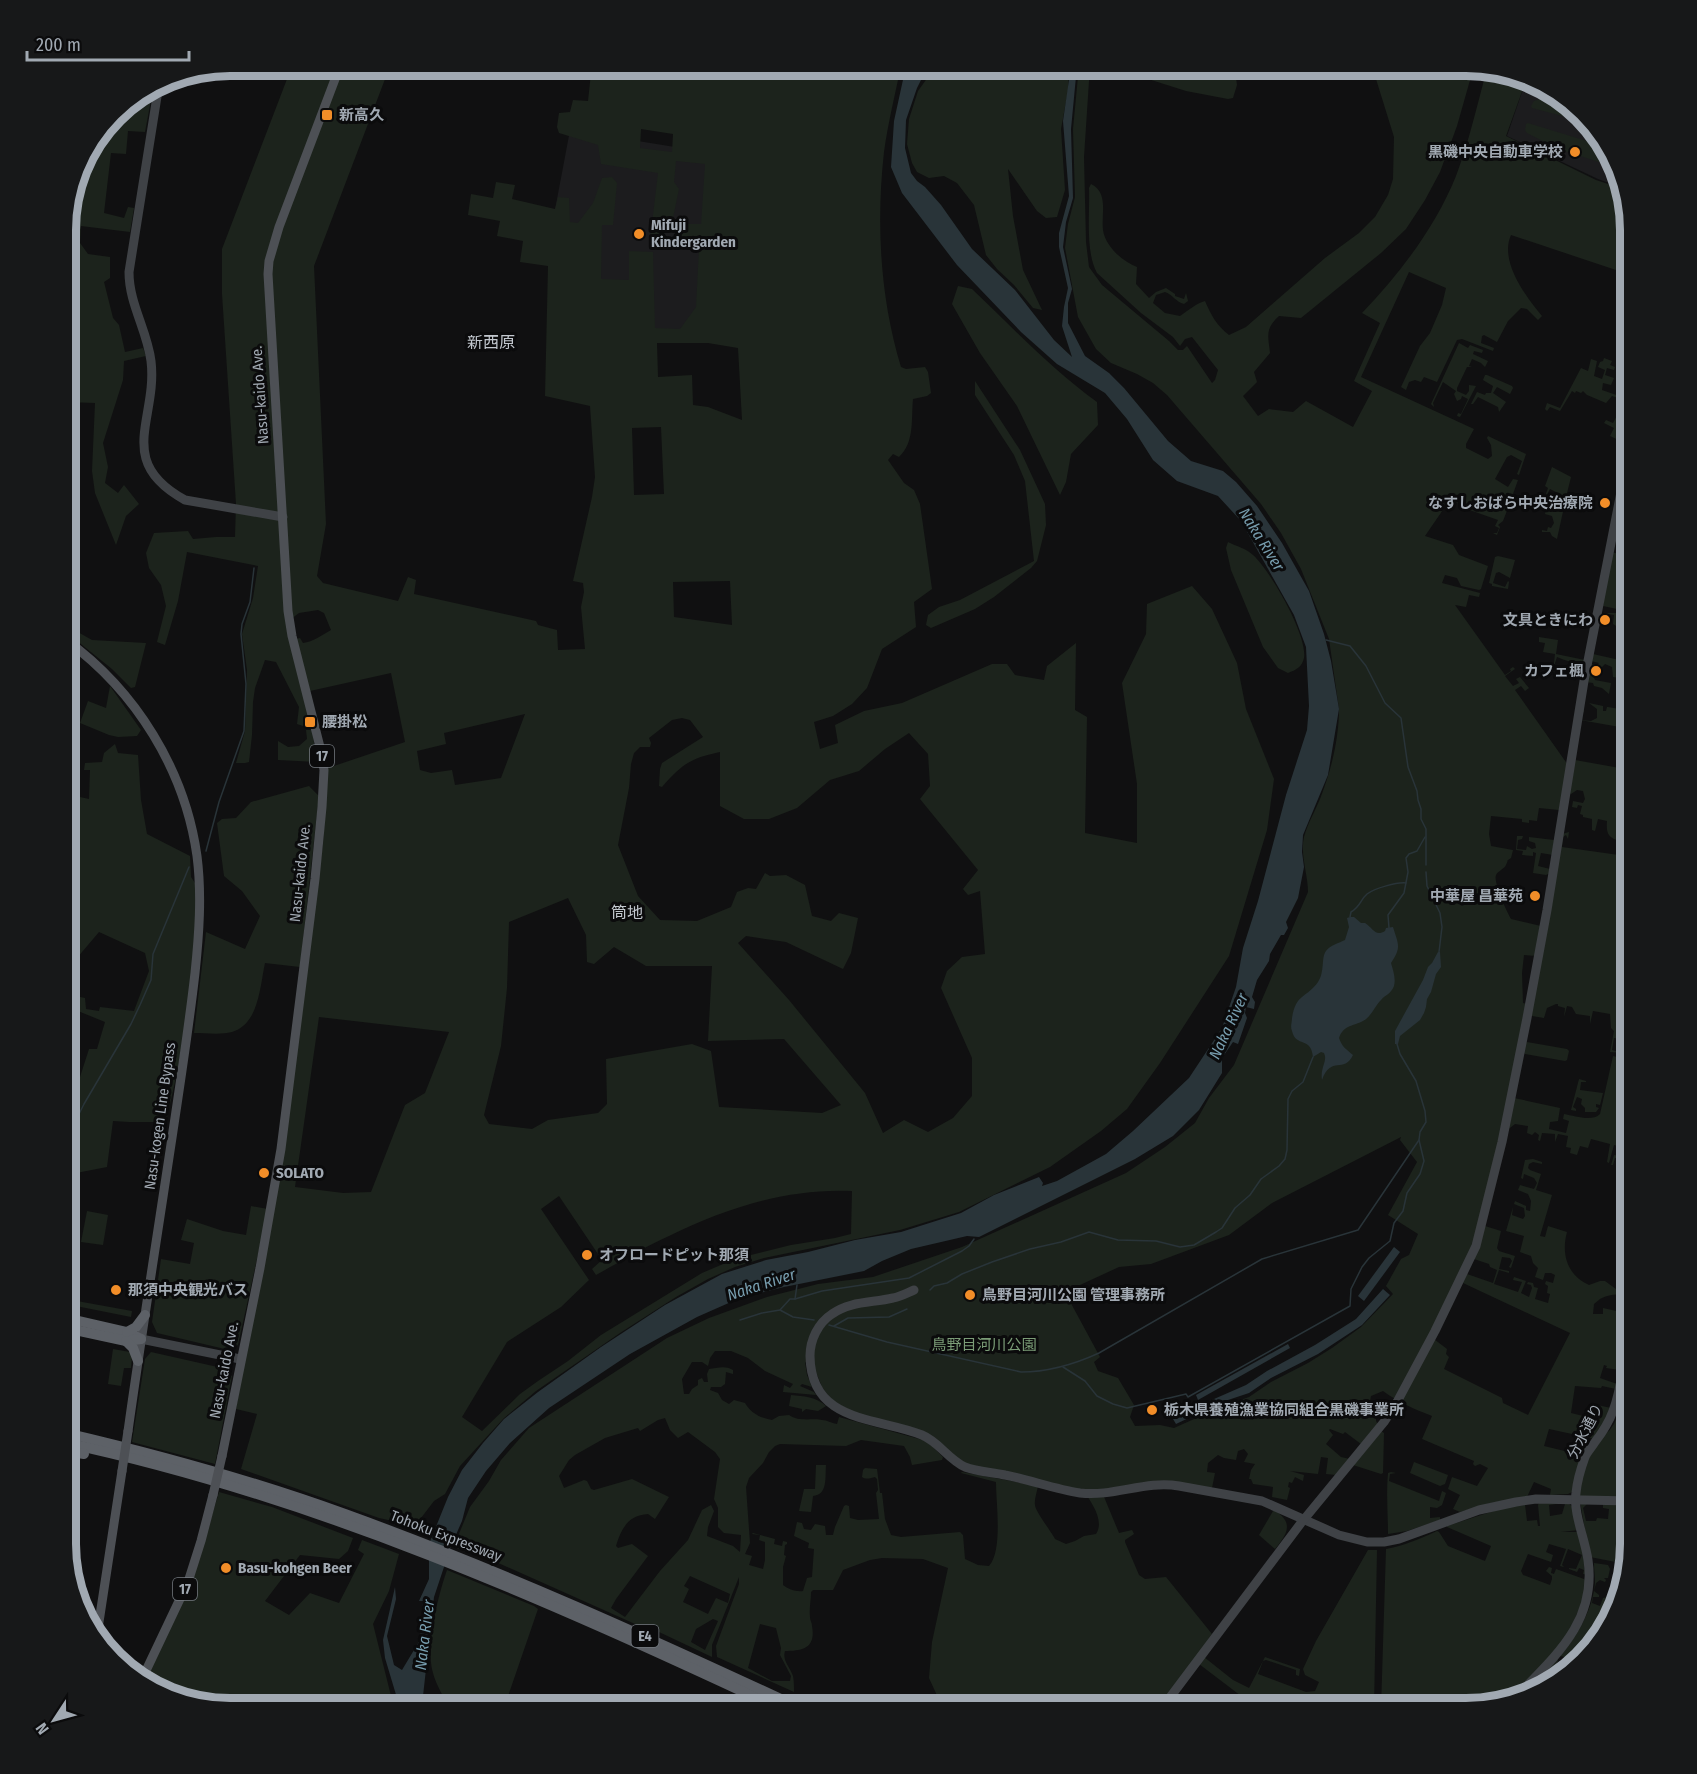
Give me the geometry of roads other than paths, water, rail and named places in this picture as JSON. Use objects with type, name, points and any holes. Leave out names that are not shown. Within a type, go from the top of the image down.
[{"type":"highway","points":[[126,1336],[145,1315]]},
{"type":"highway","points":[[76,1321],[126,1336],[138,1361]]},
{"type":"highway","points":[[76,1329],[141,1339]]},
{"type":"highway","name":"Tohoku Expressway","points":[[76,1435],[118,1445],[304,1500],[486,1573],[596,1614],[778,1698]]},
{"type":"highway","name":"Tohoku Expressway","points":[[76,1445],[163,1466],[382,1532]]},
{"type":"highway","points":[[76,1452],[111,1458],[119,1455]]},
{"type":"highway","name":"Tohoku Expressway","points":[[486,1573],[756,1698]]},
{"type":"main road","name":"Nasu-kaido Ave.","points":[[146,1671],[188,1582],[201,1541],[222,1456],[260,1268],[281,1149],[314,889],[324,770],[290,623],[268,296],[269,261],[289,200],[336,77]]},
{"type":"main road","name":"Nasu-kogen Line Bypass","points":[[77,649],[111,679],[135,707],[164,754],[184,803],[197,856],[200,901],[192,1000],[99,1623]]},
{"type":"street","points":[[157,96],[129,272],[132,301],[151,362],[151,384],[143,436],[145,457],[160,483],[185,500],[283,517]]},
{"type":"street","points":[[1170,1698],[1304,1519],[1384,1422],[1397,1402],[1462,1278],[1481,1232],[1527,1017],[1586,671],[1620,497]]},
{"type":"street","points":[[914,1290],[893,1298],[849,1305],[830,1315],[822,1323],[813,1339],[810,1351],[813,1375],[823,1396],[831,1404],[861,1419],[920,1434],[936,1443],[951,1459],[974,1470],[1091,1494],[1169,1484],[1262,1501],[1348,1539],[1367,1542],[1400,1539],[1463,1515],[1501,1504],[1536,1499],[1620,1501]]},
{"type":"street","points":[[141,1339],[240,1359]]},
{"type":"street","name":"分水通り","points":[[1527,1685],[1567,1642],[1586,1604],[1590,1586],[1589,1571],[1575,1494],[1585,1458],[1604,1429],[1615,1406],[1620,1383]]},
{"type":"water","name":"Naka River","points":[[904,77],[922,77],[906,120],[905,148],[911,173],[941,205],[972,249],[1015,290],[1054,340],[1072,357],[1062,326],[1068,288],[1059,247],[1059,233],[1069,196],[1063,121],[1069,77],[1076,77],[1071,129],[1073,198],[1066,222],[1063,247],[1072,289],[1068,303],[1068,323],[1085,356],[1109,373],[1124,388],[1168,441],[1191,461],[1223,471],[1257,506],[1282,543],[1309,591],[1324,634],[1339,709],[1328,775],[1303,835],[1304,867],[1298,898],[1286,922],[1288,928],[1284,935],[1281,935],[1257,980],[1252,997],[1255,1002],[1254,1009],[1246,1007],[1247,1018],[1238,1044],[1233,1042],[1222,1058],[1222,1073],[1199,1110],[1173,1136],[1135,1159],[979,1237],[967,1236],[911,1249],[864,1271],[740,1298],[697,1317],[630,1354],[549,1408],[510,1443],[486,1471],[468,1498],[434,1597],[423,1698],[397,1698],[385,1658],[383,1640],[395,1587],[396,1599],[387,1636],[394,1665],[402,1670],[420,1640],[423,1601],[419,1601],[429,1579],[429,1544],[448,1497],[462,1470],[504,1419],[601,1347],[665,1305],[722,1274],[766,1260],[901,1232],[961,1213],[994,1195],[1039,1177],[1043,1183],[1042,1186],[1057,1181],[1106,1154],[1189,1078],[1222,1028],[1236,987],[1243,948],[1286,795],[1307,730],[1309,706],[1306,647],[1294,615],[1241,521],[1218,496],[1177,481],[1153,460],[1127,419],[1105,393],[1057,364],[1021,332],[957,265],[902,193],[891,167],[894,121]]},
{"type":"water","points":[[1347,918],[1365,923],[1379,933],[1385,931],[1386,928],[1393,927],[1398,945],[1397,953],[1391,963],[1395,983],[1391,991],[1367,1018],[1343,1031],[1339,1038],[1340,1041],[1344,1048],[1353,1055],[1346,1063],[1329,1068],[1322,1080],[1324,1053],[1321,1052],[1313,1057],[1309,1046],[1294,1036],[1291,1029],[1292,1018],[1296,1004],[1318,982],[1326,951],[1345,940],[1349,927]]},
{"type":"water","points":[[1440,952],[1441,967],[1436,974],[1424,1013],[1420,1020],[1400,1036],[1398,1044],[1395,1044],[1395,1031]]},
{"type":"water","points":[[1394,1247],[1400,1252],[1364,1301],[1358,1296]]},
{"type":"water","points":[[1383,1289],[1390,1295],[1362,1325],[1318,1354],[1271,1378],[1249,1393],[1222,1402],[1176,1424],[1173,1419],[1246,1385],[1356,1319]]},
{"type":"water","points":[[1288,1344],[1290,1348],[1198,1400],[1196,1395]]},
{"type":"waterway","points":[[206,851],[219,802],[244,731],[246,684],[241,634],[250,602],[254,568]]},
{"type":"waterway","points":[[1326,640],[1350,646],[1366,666],[1385,703],[1401,718],[1408,767],[1417,791],[1421,819],[1426,829],[1426,865]]},
{"type":"waterway","points":[[1389,928],[1388,915],[1404,893],[1408,872],[1406,858],[1417,851],[1425,837]]},
{"type":"waterway","points":[[76,1121],[84,1104],[131,1024],[151,980],[153,954],[189,867]]},
{"type":"waterway","points":[[1426,872],[1427,886],[1440,913],[1442,927],[1439,952]]},
{"type":"waterway","points":[[1350,917],[1351,912],[1371,892],[1392,884],[1406,883]]},
{"type":"waterway","points":[[1063,1367],[1085,1381],[1097,1396],[1127,1408],[1186,1394],[1188,1397],[1350,1306],[1351,1289],[1362,1267],[1369,1258],[1390,1241],[1394,1223],[1403,1211],[1407,1193],[1420,1174],[1424,1161],[1419,1140],[1420,1132],[1426,1122],[1425,1111],[1416,1081],[1400,1054],[1397,1044]]},
{"type":"waterway","points":[[930,1290],[934,1286],[947,1283],[962,1274],[992,1262],[1089,1232],[1118,1240],[1156,1241],[1180,1247],[1194,1245],[1216,1232],[1222,1228],[1235,1208],[1250,1195],[1261,1179],[1285,1159],[1288,1099],[1292,1091],[1303,1082],[1313,1057]]},
{"type":"waterway","points":[[829,1325],[887,1342],[1021,1372],[1041,1371],[1071,1364],[1099,1353],[1262,1259],[1358,1230],[1419,1140]]},
{"type":"waterway","points":[[795,1299],[822,1291],[909,1278],[962,1251],[974,1239]]},
{"type":"waterway","name":"Naka River","points":[[740,1320],[780,1310],[790,1299],[795,1299],[797,1285]]},
{"type":"waterway","points":[[834,1326],[848,1318],[889,1317],[907,1309]]},
{"type":"waterway","points":[[780,1310],[793,1317],[814,1320]]},
{"type":"place","name":"新高久","points":[[327,115]]},
{"type":"place","name":"黒磯中央自動車学校","points":[[1575,152]]},
{"type":"place","name":"Mifuji Kindergarden","points":[[639,234]]},
{"type":"place","name":"なすしおばら中央治療院","points":[[1605,503]]},
{"type":"place","name":"文具ときにわ","points":[[1605,620]]},
{"type":"place","name":"カフェ楓","points":[[1596,671]]},
{"type":"place","name":"腰掛松","points":[[310,722]]},
{"type":"place","name":"中華屋 昌華苑","points":[[1535,896]]},
{"type":"place","name":"SOLATO","points":[[264,1173]]},
{"type":"place","name":"オフロードピット那須","points":[[587,1255]]},
{"type":"place","name":"那須中央観光バス","points":[[116,1290]]},
{"type":"place","name":"鳥野目河川公園 管理事務所","points":[[970,1295]]},
{"type":"place","name":"栃木県養殖漁業協同組合黒磯事業所","points":[[1152,1410]]},
{"type":"place","name":"Basu-kohgen Beer","points":[[226,1568]]},
{"type":"district","name":"新西原","points":[[491,342]]},
{"type":"district","name":"筒地","points":[[627,912]]},
{"type":"park label","name":"鳥野目河川公園","points":[[984,1345]]}]
